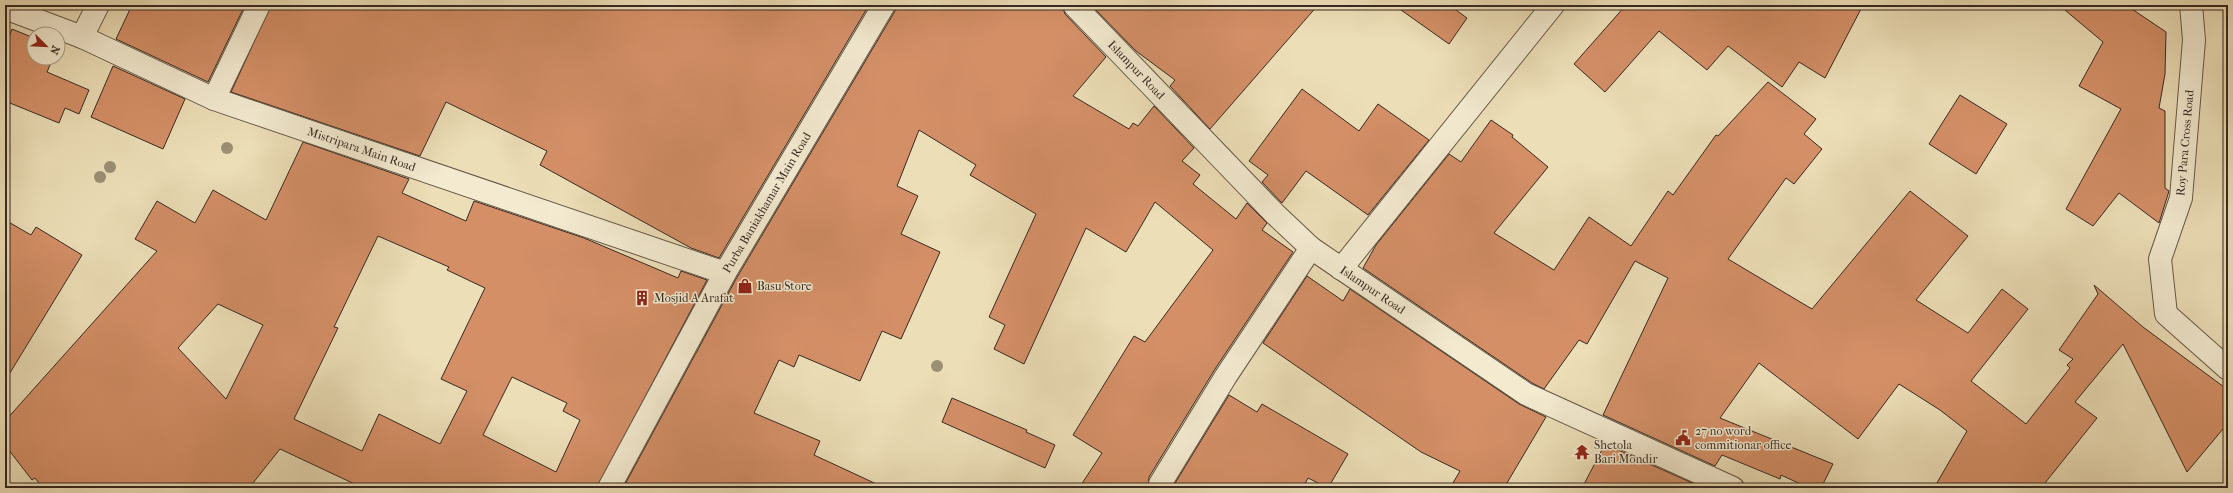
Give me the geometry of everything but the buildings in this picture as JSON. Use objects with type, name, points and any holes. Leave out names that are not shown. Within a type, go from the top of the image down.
[{"type":"street","points":[[82,37],[98,5]]},
{"type":"street","points":[[214,99],[259,5]]},
{"type":"street","name":"Purba Baniakhamar Main Road","points":[[609,488],[725,273],[884,5]]},
{"type":"street","name":"Islampur Road","points":[[1074,5],[1276,215],[1311,248],[1526,394],[1733,488]]},
{"type":"street","points":[[1341,269],[1553,5]]},
{"type":"street","name":"Roy Para Cross Road","points":[[2191,5],[2194,40],[2181,198],[2160,259],[2161,273],[2166,314],[2228,369]]},
{"type":"street","name":"Mistripara Main Road","points":[[5,8],[82,37],[214,99],[725,273]]},
{"type":"street","points":[[1160,484],[1226,376],[1311,248]]},
{"type":"place","name":"Basu Store","points":[[745,286]]},
{"type":"place","name":"Mosjid A Arafat","points":[[642,298]]},
{"type":"place","name":"27 no word commitionar office","points":[[1683,438]]},
{"type":"place","name":"Shetola Bari Mondir","points":[[1582,452]]}]
